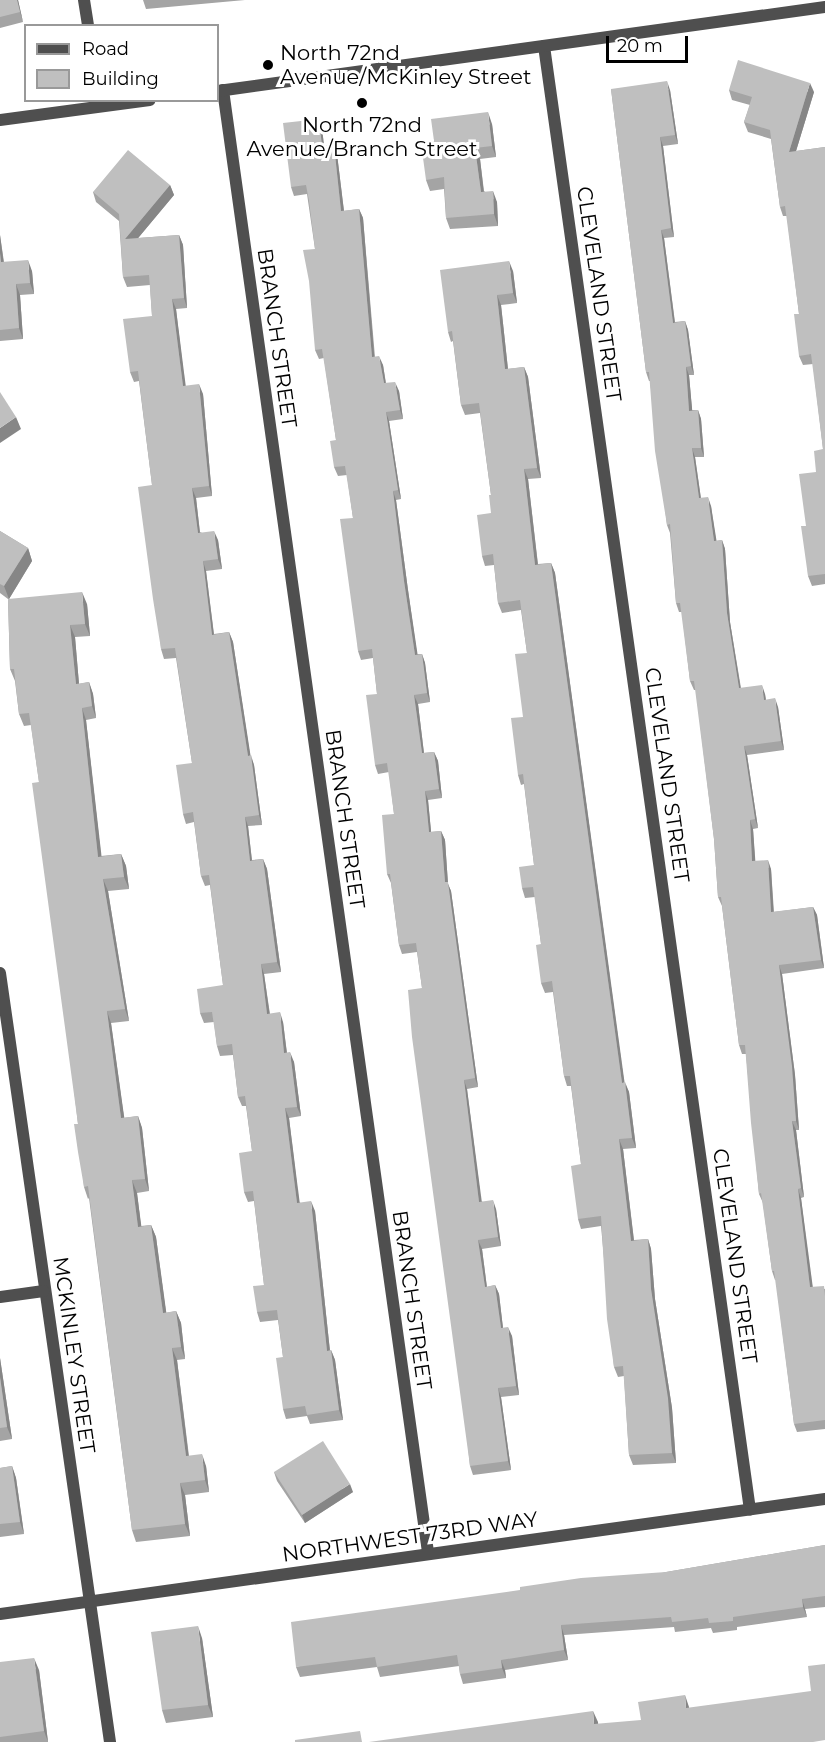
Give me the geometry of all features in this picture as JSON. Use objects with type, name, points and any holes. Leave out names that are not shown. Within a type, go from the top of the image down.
[{"type":"street","points":[[84,0],[88,24]]},
{"type":"street","points":[[220,91],[825,7]]},
{"type":"street","name":"CLEVELAND STREET","points":[[544,46],[750,1510]]},
{"type":"street","name":"BRANCH STREET","points":[[220,91],[428,1553]]},
{"type":"street","points":[[0,120],[126,102]]},
{"type":"street","name":"MCKINLEY STREET","points":[[0,978],[110,1742]]},
{"type":"street","points":[[0,1297],[44,1291]]},
{"type":"street","name":"NORTHWEST 73RD WAY","points":[[0,1614],[825,1499]]},
{"type":"building","points":[[0,0],[17,0],[20,12],[0,17]]},
{"type":"building","points":[[738,60],[810,83],[789,152],[825,147],[825,574],[808,576],[801,526],[806,526],[799,474],[816,472],[814,451],[823,449],[811,354],[799,356],[794,314],[799,314],[785,206],[780,207],[770,130],[744,122],[752,97],[729,90]]},
{"type":"building","points":[[667,81],[675,135],[660,137],[671,228],[661,230],[673,323],[685,321],[691,366],[686,367],[689,411],[698,410],[701,448],[692,448],[699,498],[708,497],[714,541],[722,540],[727,613],[739,688],[762,685],[764,700],[775,698],[781,741],[744,746],[755,819],[750,820],[752,861],[768,860],[771,912],[813,907],[821,960],[779,965],[792,1066],[796,1121],[792,1121],[810,1287],[824,1286],[825,1296],[825,1420],[794,1424],[774,1271],[772,1271],[761,1193],[759,1194],[745,1045],[739,1045],[721,897],[718,897],[714,839],[694,681],[690,681],[680,603],[676,603],[670,524],[667,525],[655,451],[649,372],[646,372],[611,89]]},
{"type":"building","points":[[488,112],[492,146],[475,148],[481,192],[493,191],[494,214],[446,218],[444,177],[426,180],[421,143],[434,141],[431,119]]},
{"type":"building","points":[[319,119],[322,146],[334,145],[341,211],[359,209],[372,357],[379,356],[384,383],[395,382],[400,410],[386,412],[398,490],[393,491],[404,581],[415,655],[422,654],[427,693],[414,695],[422,753],[434,752],[439,789],[425,791],[429,832],[441,831],[445,882],[448,882],[475,1078],[464,1080],[479,1202],[493,1200],[498,1237],[478,1240],[485,1287],[495,1285],[501,1328],[508,1327],[516,1386],[498,1388],[508,1461],[470,1466],[412,1037],[408,990],[422,988],[416,943],[399,945],[390,874],[387,874],[382,815],[394,814],[387,763],[375,765],[366,695],[377,694],[372,649],[358,651],[340,519],[353,518],[345,466],[334,467],[330,441],[336,440],[322,349],[315,350],[309,281],[303,250],[315,249],[309,201],[306,185],[291,187],[283,123]]},
{"type":"building","points":[[128,150],[170,185],[125,239],[179,235],[184,298],[172,299],[183,386],[199,384],[209,486],[192,488],[198,533],[214,531],[218,559],[203,561],[212,635],[229,632],[248,756],[251,755],[259,815],[245,817],[250,861],[263,859],[277,962],[261,964],[267,1014],[280,1012],[284,1053],[290,1052],[297,1107],[285,1108],[297,1203],[311,1201],[327,1351],[331,1350],[339,1410],[307,1415],[305,1406],[283,1409],[276,1358],[283,1357],[277,1310],[257,1312],[253,1286],[264,1285],[253,1191],[244,1192],[239,1153],[252,1151],[245,1096],[238,1097],[232,1044],[217,1046],[212,1012],[200,1013],[197,989],[223,985],[209,875],[201,876],[193,812],[183,814],[176,765],[192,763],[175,648],[161,649],[153,599],[138,487],[152,485],[138,371],[130,372],[123,319],[152,316],[149,275],[123,277],[119,214],[93,192]]},
{"type":"building","points":[[0,253],[1,262],[28,260],[30,283],[16,284],[19,328],[0,330]]},
{"type":"building","points":[[509,261],[513,293],[497,295],[505,369],[524,367],[537,468],[524,469],[535,565],[551,563],[622,1083],[625,1082],[632,1138],[619,1139],[631,1241],[648,1239],[651,1289],[668,1398],[672,1453],[629,1455],[623,1366],[614,1367],[607,1319],[601,1216],[578,1219],[571,1166],[581,1164],[570,1076],[564,1076],[552,981],[541,983],[536,945],[541,944],[533,887],[522,888],[519,867],[534,865],[523,774],[518,775],[511,718],[523,717],[515,654],[527,653],[520,600],[498,603],[493,554],[482,556],[477,515],[491,513],[489,495],[491,495],[479,403],[461,405],[452,331],[448,332],[440,270]]},
{"type":"building","points":[[0,392],[16,417],[0,428]]},
{"type":"building","points":[[0,531],[28,548],[4,586],[0,584]]},
{"type":"building","points":[[82,592],[85,624],[70,625],[76,684],[89,682],[92,706],[82,708],[98,857],[121,854],[124,877],[103,879],[125,1009],[107,1011],[121,1118],[138,1116],[145,1179],[132,1180],[138,1227],[151,1225],[163,1313],[176,1311],[181,1347],[172,1348],[186,1456],[202,1454],[205,1480],[180,1483],[185,1524],[132,1530],[88,1186],[84,1187],[74,1124],[78,1124],[32,783],[39,782],[29,713],[19,714],[14,669],[10,669],[8,599]]},
{"type":"building","points":[[0,1377],[7,1427],[0,1428]]},
{"type":"building","points":[[323,1441],[350,1484],[302,1515],[274,1472]]},
{"type":"building","points":[[12,1466],[20,1522],[0,1524],[0,1468]]},
{"type":"building","points":[[825,1545],[825,1596],[802,1599],[803,1607],[733,1617],[733,1621],[709,1623],[708,1618],[672,1622],[671,1617],[561,1625],[564,1650],[501,1660],[502,1668],[460,1674],[457,1655],[377,1667],[375,1657],[296,1667],[291,1622],[520,1590],[520,1587],[581,1578],[666,1572]]},
{"type":"building","points":[[198,1626],[208,1705],[162,1710],[151,1632]]},
{"type":"building","points":[[34,1658],[44,1731],[0,1737],[0,1662]]},
{"type":"building","points":[[825,1664],[825,1740],[813,1742],[369,1742],[593,1711],[594,1724],[641,1720],[638,1702],[685,1695],[686,1708],[811,1691],[808,1666]]},
{"type":"building","points":[[360,1731],[362,1742],[295,1742],[295,1740]]},
{"type":"place","name":"North 72nd Avenue/McKinley Street","points":[[268,65]]},
{"type":"place","name":"North 72nd Avenue/Branch Street","points":[[362,103]]}]
